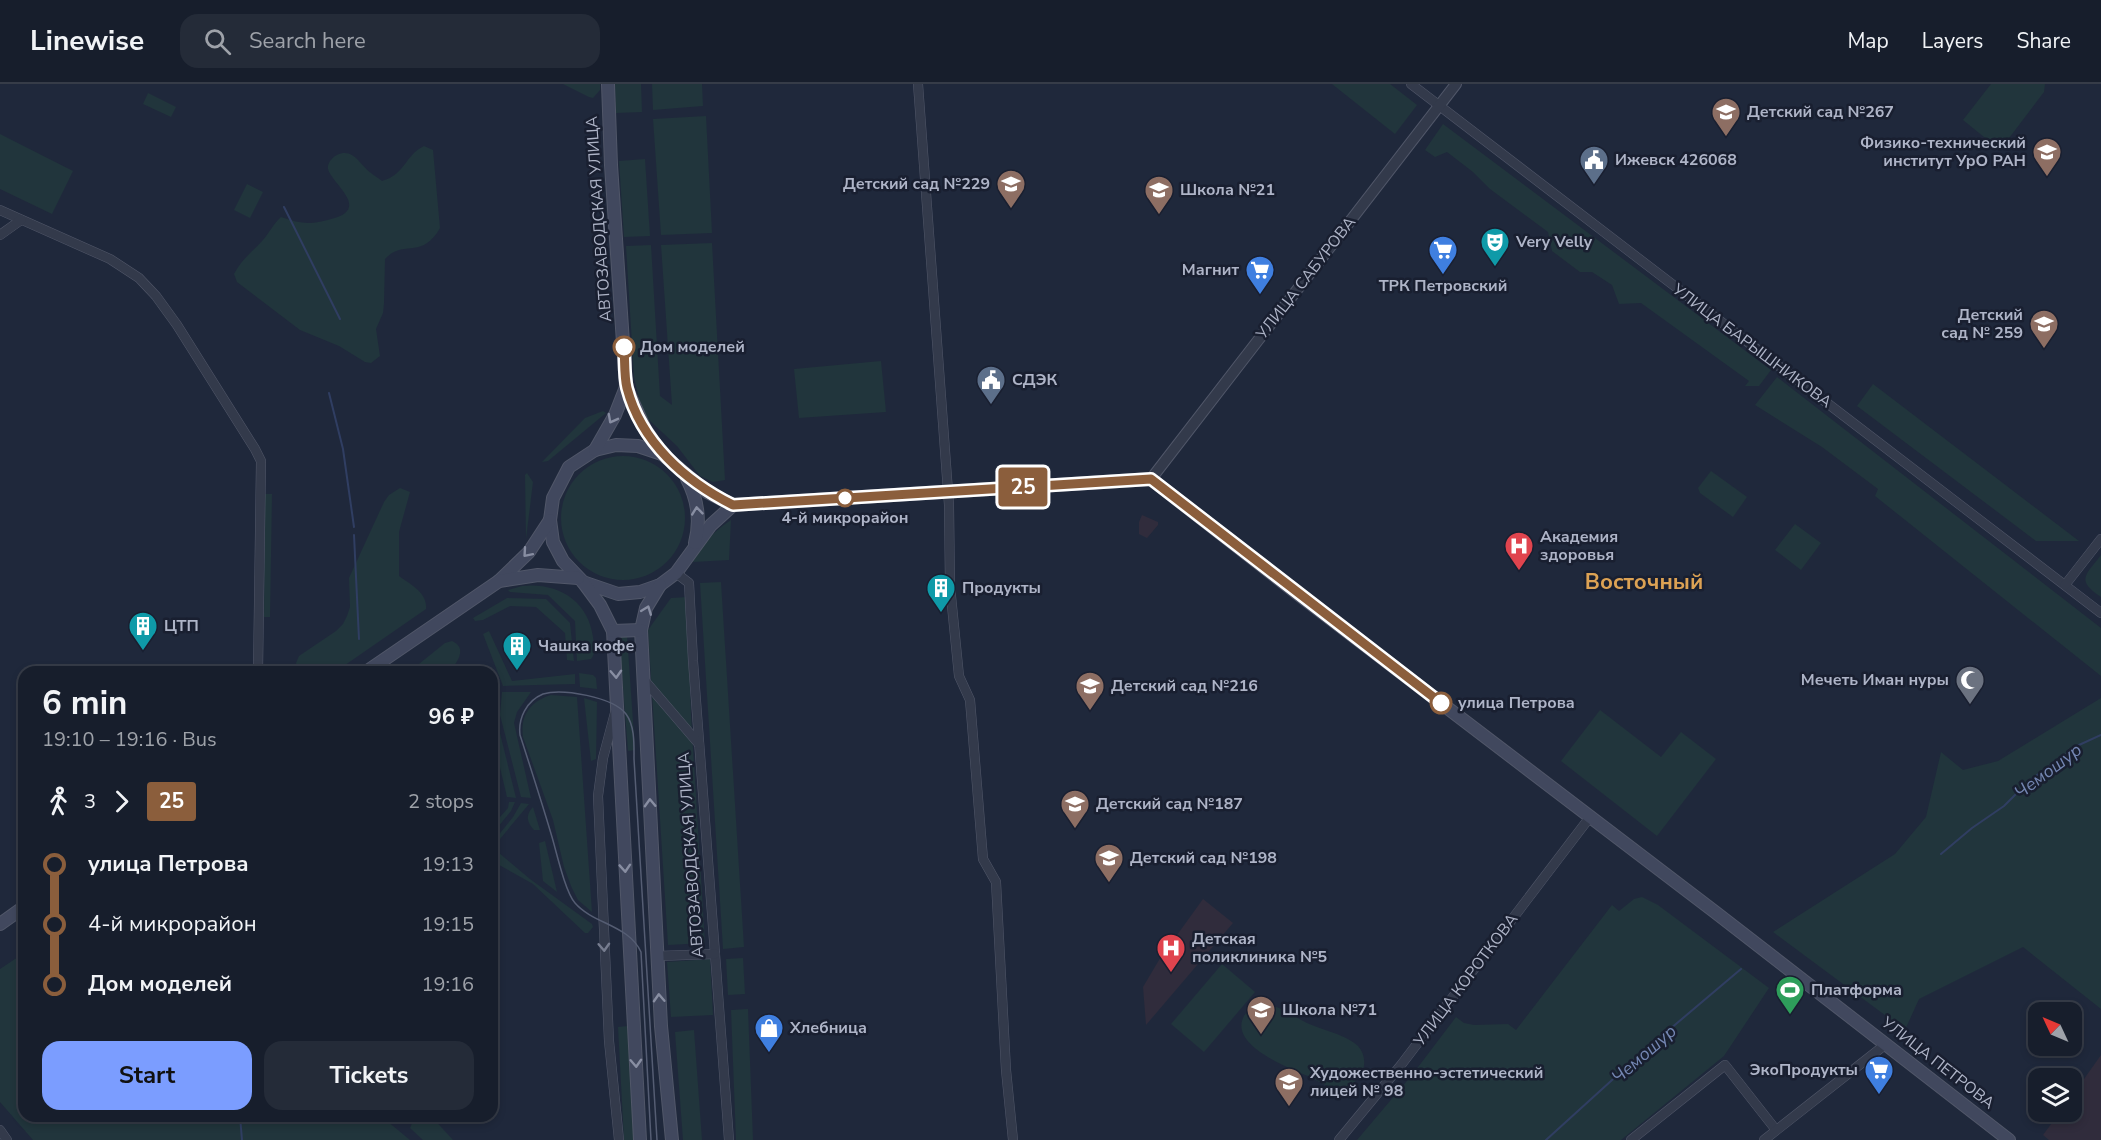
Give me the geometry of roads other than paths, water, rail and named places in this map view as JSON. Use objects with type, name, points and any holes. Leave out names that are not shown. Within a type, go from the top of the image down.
[{"type":"main road","name":"АВТОЗАВОДСКАЯ УЛИЦА","points":[[608,84],[627,387]]},
{"type":"main road","points":[[595,450],[615,416],[627,387]]},
{"type":"main road","points":[[627,387],[645,429],[662,454],[707,492],[733,505],[1151,479]]},
{"type":"main road","points":[[640,1140],[613,631],[600,606],[563,561],[553,542],[550,520],[553,498],[565,473],[569,467],[595,450],[616,445],[638,446],[662,454]]},
{"type":"main road","points":[[685,475],[694,492],[699,511],[698,531],[693,550]]},
{"type":"main road","name":"УЛИЦА ПЕТРОВА","points":[[1151,479],[2009,1140]]},
{"type":"main road","points":[[499,581],[538,575],[580,580],[618,594],[640,592],[660,585],[676,573],[711,525],[733,505]]},
{"type":"main road","points":[[375,666],[499,581],[529,552],[550,520]]},
{"type":"main road","points":[[660,585],[646,608],[641,630],[657,956],[672,1140]]},
{"type":"main road","points":[[613,631],[641,630]]},
{"type":"main road","points":[[0,924],[18,911]]},
{"type":"street","points":[[918,84],[947,492],[950,586],[959,676],[970,700],[983,859],[996,882],[1006,1070],[1013,1140]]},
{"type":"street","points":[[1411,84],[1439,106]]},
{"type":"street","name":"УЛИЦА САБУРОВА","points":[[1151,479],[1456,84]]},
{"type":"street","name":"УЛИЦА БАРЫШНИКОВА","points":[[1439,106],[2101,613]]},
{"type":"street","points":[[0,210],[110,260],[139,278],[156,296],[177,325],[255,449],[261,461],[258,666]]},
{"type":"street","points":[[0,235],[21,220]]},
{"type":"street","points":[[2065,585],[2101,539]]},
{"type":"street","name":"АВТОЗАВОДСКАЯ УЛИЦА","points":[[676,573],[689,583],[729,1140]]},
{"type":"street","points":[[645,681],[699,744]]},
{"type":"street","points":[[617,702],[603,759],[598,796],[609,1041],[619,1140]]},
{"type":"street","name":"УЛИЦА КОРОТКОВА","points":[[1339,1140],[1401,1065],[1590,817]]},
{"type":"street","points":[[657,956],[715,954]]},
{"type":"street","points":[[1764,1140],[1886,1044]]},
{"type":"street","points":[[1631,1140],[1725,1065],[1776,1130]]},
{"type":"street","points":[[0,1130],[7,1140]]},
{"type":"waterway","points":[[284,207],[340,319]]},
{"type":"waterway","points":[[329,393],[343,449],[354,527]]},
{"type":"waterway","points":[[354,535],[359,639]]},
{"type":"waterway","name":"Чемошур","points":[[1941,854],[1972,828],[2004,806],[2029,781],[2079,745],[2101,735]]},
{"type":"waterway","name":"Чемошур","points":[[1546,1140],[1644,1051],[1741,969]]},
{"type":"waterway","points":[[240,1122],[242,1140]]},
{"type":"tram line","points":[[651,1140],[641,952],[628,936],[591,916],[571,897],[520,735],[520,723],[524,711],[537,697],[551,692],[587,695],[610,703],[626,714],[631,724],[634,742],[657,1140]]},
{"type":"place","name":"Детский сад №267","points":[[1726,138]]},
{"type":"place","name":"Физико-технический институт УрО РАН","points":[[2047,178]]},
{"type":"place","name":"Ижевск 426068","points":[[1594,186]]},
{"type":"place","name":"Детский сад №229","points":[[1011,210]]},
{"type":"place","name":"Школа №21","points":[[1159,216]]},
{"type":"place","name":"Very Velly","points":[[1495,268]]},
{"type":"place","name":"ТРК Петровский","points":[[1443,276]]},
{"type":"place","name":"Магнит","points":[[1260,296]]},
{"type":"place","name":"Дом моделей","points":[[624,347]]},
{"type":"place","name":"Детский сад № 259","points":[[2044,350]]},
{"type":"place","name":"СДЭК","points":[[991,406]]},
{"type":"place","name":"4-й микрорайон","points":[[845,498]]},
{"type":"place","name":"Академия здоровья","points":[[1519,572]]},
{"type":"place","name":"Продукты","points":[[941,614]]},
{"type":"place","name":"ЦТП","points":[[143,652]]},
{"type":"place","name":"Чашка кофе","points":[[517,672]]},
{"type":"place","name":"улица Петрова","points":[[1441,703]]},
{"type":"place","name":"Мечеть Иман нуры","points":[[1970,706]]},
{"type":"place","name":"Детский сад №216","points":[[1090,712]]},
{"type":"place","name":"Детский сад №187","points":[[1075,830]]},
{"type":"place","name":"Детский сад №198","points":[[1109,884]]},
{"type":"place","name":"Детская поликлиника №5","points":[[1171,974]]},
{"type":"place","name":"Платформа","points":[[1790,1016]]},
{"type":"place","name":"Школа №71","points":[[1261,1036]]},
{"type":"place","name":"Хлебница","points":[[769,1054]]},
{"type":"place","name":"ЭкоПродукты","points":[[1879,1096]]},
{"type":"place","name":"Художественно-эстетический лицей № 98","points":[[1289,1108]]},
{"type":"district","name":"Восточный","points":[[1644,582]]}]
